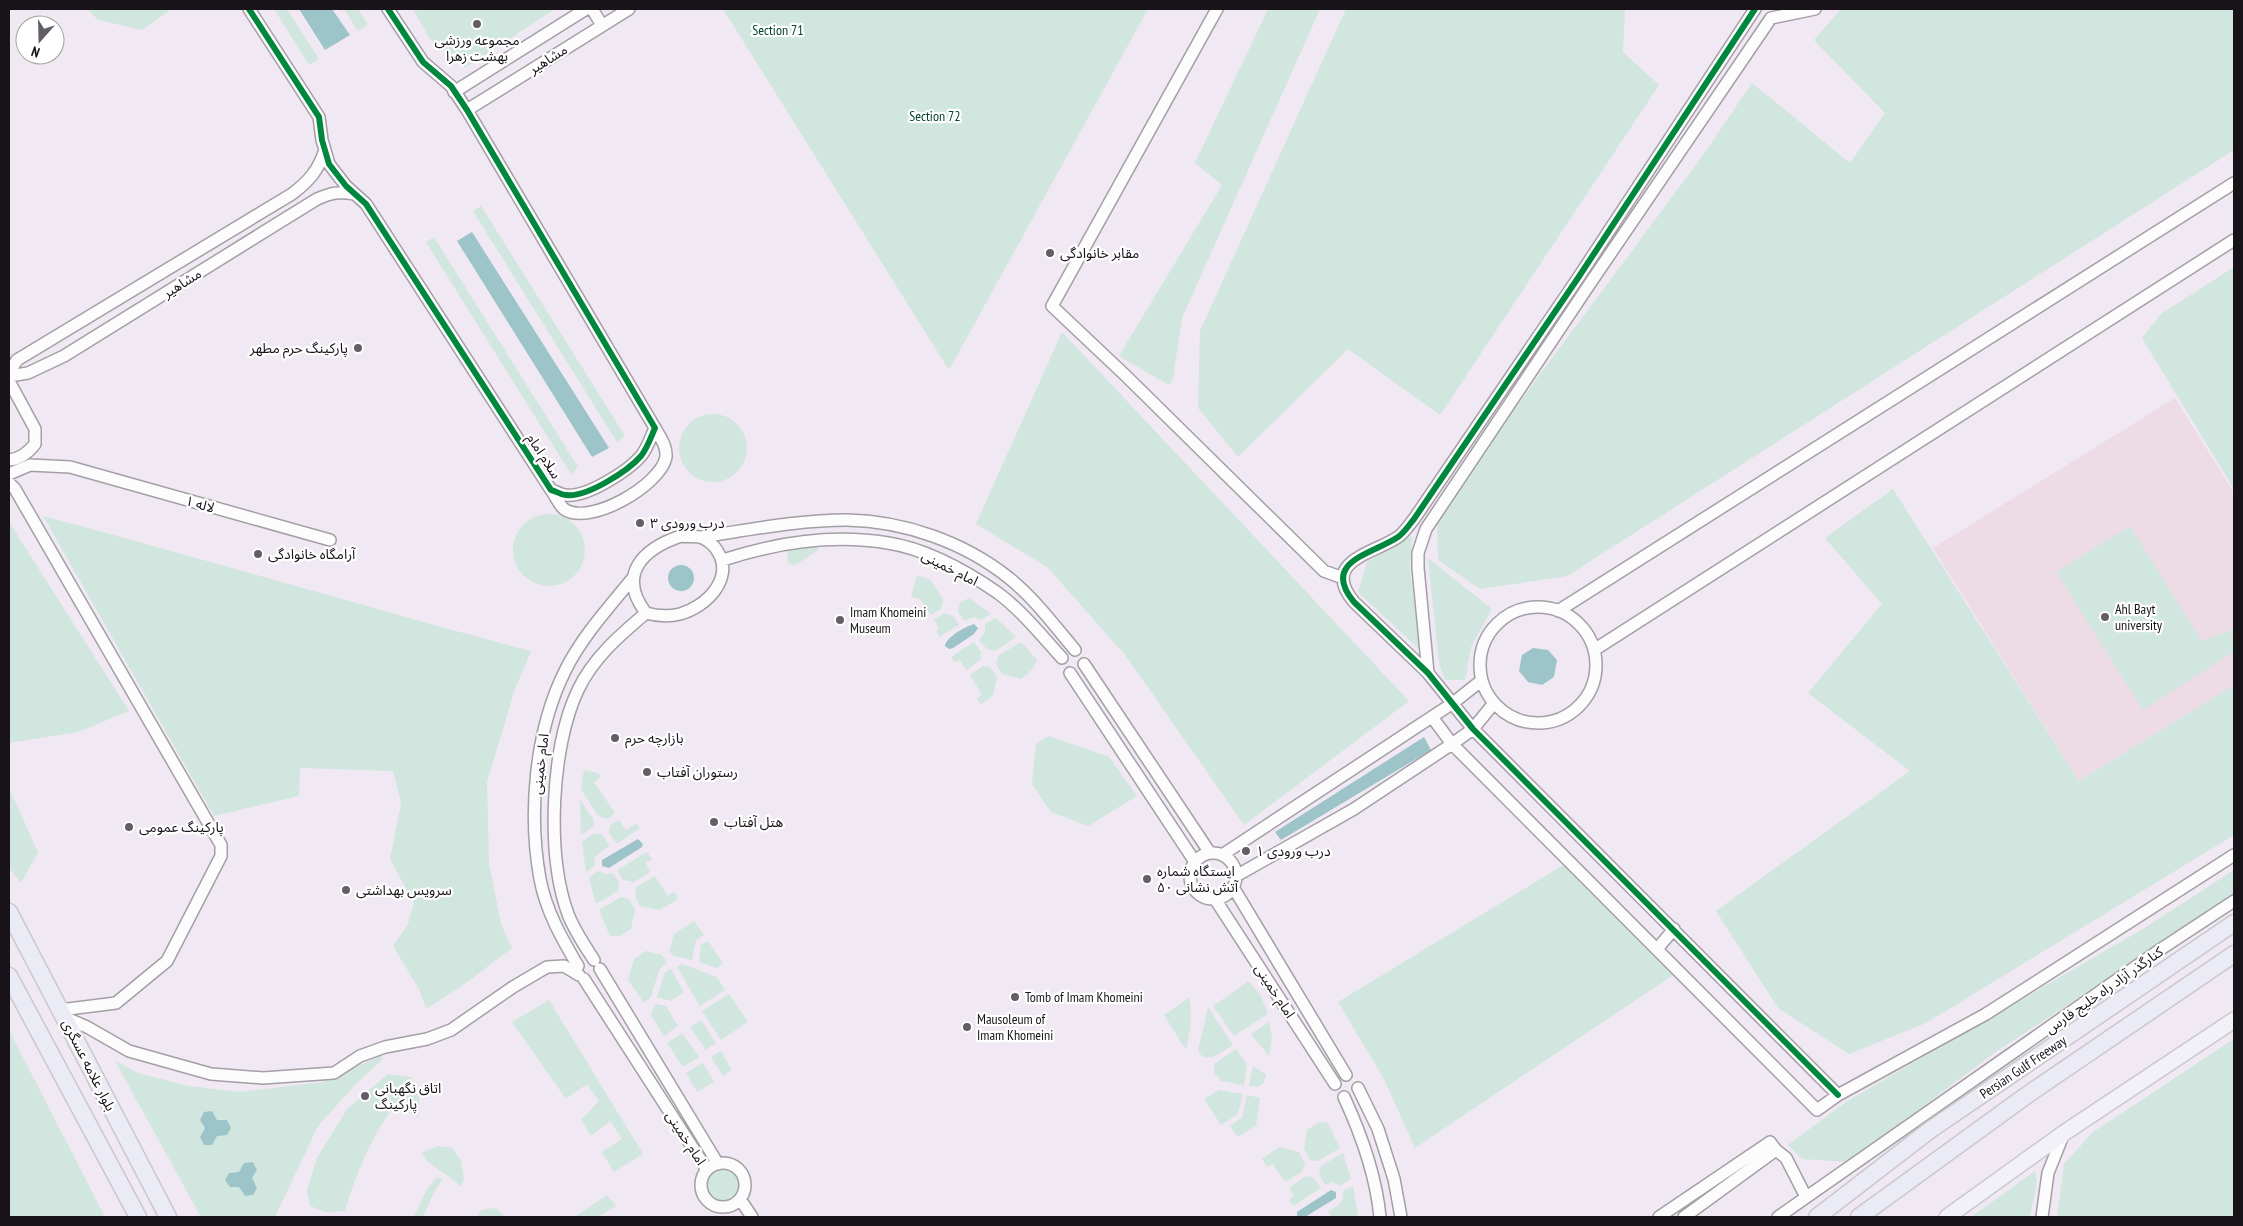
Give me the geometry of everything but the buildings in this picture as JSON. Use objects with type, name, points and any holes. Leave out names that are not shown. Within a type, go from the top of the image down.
[{"type":"highway","name":"بلوار علامه عسگری","points":[[9,912],[168,1217]]},
{"type":"highway","name":"Persian Gulf Freeway","points":[[1816,1217],[1930,1130],[2234,923]]},
{"type":"highway","name":"Persian Gulf Freeway","points":[[1859,1217],[2027,1095],[2234,954]]},
{"type":"highway","name":"بلوار علامه عسگری","points":[[9,976],[138,1217]]},
{"type":"main road","points":[[1947,1217],[2064,1133],[2234,1020]]},
{"type":"street","name":"سلام امام","points":[[249,9],[318,117],[329,164],[366,204],[551,490],[567,496],[585,492],[605,483],[625,471],[642,455],[655,428]]},
{"type":"street","points":[[388,9],[423,62],[454,92],[467,110],[665,446],[666,456],[663,465],[646,484],[628,499],[611,506],[588,512],[571,512],[563,508],[551,490]]},
{"type":"street","name":"مشاهیر","points":[[454,92],[586,9]]},
{"type":"street","points":[[592,9],[602,26]]},
{"type":"street","name":"مشاهیر","points":[[467,110],[629,9]]},
{"type":"street","points":[[1217,9],[1052,306],[1125,375],[1324,571],[1343,578]]},
{"type":"street","points":[[1755,9],[1578,278],[1414,519],[1399,536],[1356,558],[1344,570],[1343,578],[1344,590],[1354,602],[1428,673],[1473,729],[1838,1095]]},
{"type":"street","points":[[1760,9],[1771,18]]},
{"type":"street","points":[[1428,673],[1418,568],[1418,553],[1426,529],[1600,268],[1771,18],[1814,9]]},
{"type":"street","name":"مشاهیر","points":[[9,374],[17,360],[292,194],[310,180],[320,164],[325,150]]},
{"type":"street","points":[[1558,611],[2234,183]]},
{"type":"street","name":"مشاهیر","points":[[9,374],[28,373],[64,356],[317,199],[332,193],[355,194]]},
{"type":"street","points":[[1594,650],[2234,240]]},
{"type":"street","points":[[9,381],[35,429],[35,444],[27,454],[14,460],[9,460]]},
{"type":"street","name":"لاله ۱","points":[[9,474],[30,465],[70,467],[330,540]]},
{"type":"street","points":[[9,484],[14,489],[221,845],[221,856],[167,961],[116,1003],[62,1013]]},
{"type":"street","name":"امام خمینی","points":[[701,537],[804,522],[849,520],[892,526],[933,535],[979,558],[1008,578],[1036,604],[1075,650]]},
{"type":"street","points":[[681,536],[701,537],[715,547],[722,560],[722,578],[706,601],[679,614],[662,616],[646,613],[636,600],[632,579],[639,562],[661,544],[681,536]]},
{"type":"street","name":"امام خمینی","points":[[722,560],[753,550],[781,544],[836,539],[888,542],[926,553],[960,570],[999,594],[1034,626],[1062,658]]},
{"type":"street","name":"امام خمینی","points":[[632,579],[599,619],[566,670],[550,706],[540,746],[536,789],[536,832],[540,880],[555,925],[580,974],[707,1170]]},
{"type":"street","points":[[1541,608],[1558,611],[1571,617],[1581,626],[1594,650],[1595,676],[1585,700],[1573,712],[1558,720],[1541,723],[1523,721],[1507,714],[1494,703],[1482,680],[1480,662],[1484,645],[1493,629],[1506,617],[1523,610],[1541,608]]},
{"type":"street","name":"امام خمینی","points":[[646,613],[600,656],[578,689],[567,722],[560,756],[555,800],[555,841],[558,869],[568,915],[718,1164]]},
{"type":"street","points":[[1195,862],[1070,673],[1064,669],[1062,658],[1066,652],[1075,650],[1083,655],[1084,664],[1210,853]]},
{"type":"street","points":[[1070,673],[1077,672],[1084,664]]},
{"type":"street","points":[[1222,855],[1452,704],[1482,680]]},
{"type":"street","points":[[1235,881],[1232,864],[1222,855],[1210,853],[1195,862],[1190,876],[1194,890],[1207,898],[1215,899],[1222,897],[1235,881],[1354,809],[1452,744],[1473,729],[1494,703]]},
{"type":"street","points":[[1432,717],[1452,744],[1817,1110],[1838,1095],[1986,1014],[2234,855]]},
{"type":"street","name":"امام خمینی","points":[[1235,881],[1346,1075]]},
{"type":"street","name":"امام خمینی","points":[[1215,899],[1335,1084]]},
{"type":"street","name":"کنارگذر آزاد راه خلیج فارس","points":[[1778,1217],[2153,955],[2234,901]]},
{"type":"street","points":[[1657,949],[1674,929]]},
{"type":"street","points":[[62,1013],[129,1051],[211,1074],[263,1078],[334,1073],[360,1056],[385,1047],[427,1039],[451,1030],[513,987],[548,967],[564,966],[580,974],[595,979],[597,965],[585,959],[580,974]]},
{"type":"street","points":[[1380,1217],[1376,1188],[1360,1131],[1344,1097],[1337,1092],[1335,1084],[1339,1077],[1346,1075],[1355,1079],[1378,1128],[1394,1178],[1401,1217]]},
{"type":"street","points":[[1344,1097],[1352,1096],[1358,1088]]},
{"type":"street","points":[[2042,1217],[2048,1173],[2064,1133]]},
{"type":"street","points":[[1659,1217],[1770,1142],[1786,1158],[1806,1197]]},
{"type":"street","points":[[1684,1217],[1776,1150]]},
{"type":"street","points":[[718,1164],[731,1165],[742,1173],[745,1186],[740,1199],[735,1204],[722,1207],[709,1202],[702,1190],[703,1176],[707,1170],[718,1164]]},
{"type":"street","points":[[740,1199],[752,1217]]},
{"type":"street","points":[[722,1207],[728,1217]]},
{"type":"shaded area","name":"Ahl Bayt university","points":[[2175,398],[2234,493],[2234,685],[2079,781],[1933,548]]},
{"type":"green space","points":[[87,9],[172,9],[142,30],[98,20]]},
{"type":"green space","points":[[274,9],[287,9],[319,59],[309,65]]},
{"type":"green space","points":[[344,9],[358,9],[368,25],[358,31]]},
{"type":"green space","name":"مجموعه ورزشی بهشت زهرا","points":[[413,9],[555,9],[465,68],[430,39]]},
{"type":"green space","name":"Section 72","points":[[723,9],[1148,9],[949,370]]},
{"type":"green space","points":[[1268,9],[1320,9],[1182,318],[1173,378],[1169,385],[1119,356],[1222,185],[1195,163]]},
{"type":"green space","points":[[1346,9],[1625,9],[1623,52],[1659,85],[1440,415],[1348,349],[1238,457],[1198,408],[1200,331]]},
{"type":"green space","points":[[1841,9],[2234,9],[2234,150],[1567,576],[1480,589],[1438,560],[1437,513],[1701,158],[1752,83],[1850,163],[1885,113],[1814,40]]},
{"type":"green space","points":[[481,206],[625,436],[617,442],[473,211]]},
{"type":"green space","points":[[434,237],[578,467],[571,474],[426,242]]},
{"type":"green space","points":[[2234,267],[2234,489],[2142,338],[2161,314]]},
{"type":"green space","points":[[1062,332],[1409,701],[1244,825],[1126,656],[1047,567],[976,524]]},
{"type":"green space","points":[[706,414],[720,414],[732,419],[742,429],[747,441],[747,455],[742,467],[732,477],[720,482],[706,482],[694,477],[684,467],[679,455],[679,441],[684,429],[694,419]]},
{"type":"green space","points":[[1893,489],[2079,781],[2234,685],[2234,835],[1926,1023],[1849,1054],[1778,1008],[1716,911],[1910,771],[1808,693],[1882,604],[1825,538]]},
{"type":"green space","points":[[549,514],[569,520],[579,530],[585,550],[579,570],[569,580],[549,586],[529,580],[519,570],[513,550],[519,530],[529,520]]},
{"type":"green space","points":[[43,516],[531,651],[515,689],[487,782],[489,863],[501,924],[512,948],[462,986],[426,1009],[419,989],[393,946],[408,924],[414,903],[390,859],[401,803],[393,771],[300,768],[299,796],[214,816]]},
{"type":"green space","points":[[9,522],[129,711],[78,732],[9,743]]},
{"type":"green space","points":[[2130,526],[2202,641],[2234,629],[2234,652],[2143,710],[2056,572]]},
{"type":"green space","points":[[1412,536],[1410,569],[1420,650],[1358,592],[1367,562]]},
{"type":"green space","points":[[819,547],[818,550],[794,566],[788,563],[789,550]]},
{"type":"green space","points":[[1428,558],[1492,609],[1471,647],[1465,680],[1445,680],[1439,663]]},
{"type":"green space","points":[[917,575],[931,580],[943,600],[941,609],[931,615],[920,599],[911,597]]},
{"type":"green space","points":[[969,598],[991,614],[981,620],[974,617],[964,621],[958,612],[960,603]]},
{"type":"green space","points":[[944,613],[953,616],[959,625],[939,637],[936,631],[939,628],[934,620]]},
{"type":"green space","points":[[996,618],[1016,637],[995,651],[987,649],[979,640],[985,632],[985,624]]},
{"type":"green space","points":[[974,642],[981,652],[980,660],[967,670],[959,660],[955,662],[951,657]]},
{"type":"green space","points":[[1021,642],[1037,660],[1033,669],[1021,679],[1002,674],[996,664],[998,656]]},
{"type":"green space","points":[[983,666],[990,667],[997,677],[993,696],[981,704],[977,699],[982,695],[970,675]]},
{"type":"green space","points":[[1049,736],[1109,757],[1137,796],[1088,826],[1051,812],[1032,784],[1036,744]]},
{"type":"green space","points":[[584,770],[598,773],[601,777],[594,782],[615,813],[608,819],[598,816],[581,789]]},
{"type":"green space","points":[[9,788],[38,852],[21,883],[9,868]]},
{"type":"green space","points":[[580,800],[593,819],[594,826],[581,835]]},
{"type":"green space","points":[[619,820],[626,830],[637,823],[640,828],[617,844],[609,833],[611,824]]},
{"type":"green space","points":[[594,833],[603,835],[609,846],[595,857],[594,866],[586,872],[582,842]]},
{"type":"green space","points":[[647,852],[652,859],[646,863],[650,872],[634,882],[623,880],[617,870]]},
{"type":"green space","points":[[1565,864],[1673,975],[1415,1148],[1383,1077],[1338,1002]]},
{"type":"green space","points":[[2234,870],[2234,896],[1994,1053],[1849,1162],[1802,1159],[1788,1145],[1846,1102],[2146,927]]},
{"type":"green space","points":[[598,871],[605,874],[613,873],[619,883],[618,891],[596,904],[589,878]]},
{"type":"green space","points":[[655,876],[668,896],[674,892],[678,899],[660,910],[640,906],[635,896],[636,887]]},
{"type":"green space","points":[[621,897],[629,899],[635,910],[631,929],[620,936],[610,936],[599,910]]},
{"type":"green space","points":[[694,921],[704,935],[696,940],[692,960],[673,956],[669,951],[674,934]]},
{"type":"green space","points":[[708,941],[723,963],[717,968],[699,962],[701,945]]},
{"type":"green space","points":[[646,951],[662,955],[667,963],[659,970],[651,997],[644,1003],[628,980],[634,959]]},
{"type":"green space","points":[[682,964],[717,977],[725,990],[700,1006],[677,967]]},
{"type":"green space","points":[[671,969],[684,992],[671,1001],[657,997],[665,972]]},
{"type":"green space","points":[[1249,981],[1261,996],[1268,1014],[1234,1036],[1213,1006]]},
{"type":"green space","points":[[729,994],[748,1022],[721,1040],[702,1011]]},
{"type":"green space","points":[[1189,998],[1191,1011],[1186,1050],[1164,1015]]},
{"type":"green space","points":[[549,1000],[643,1154],[614,1172],[602,1152],[622,1139],[610,1121],[591,1136],[581,1120],[599,1101],[587,1084],[566,1099],[512,1022]]},
{"type":"green space","points":[[655,1004],[666,1006],[678,1026],[664,1036],[651,1015]]},
{"type":"green space","points":[[1208,1007],[1233,1045],[1211,1058],[1202,1056],[1198,1051]]},
{"type":"green space","points":[[701,1020],[716,1043],[706,1050],[690,1027]]},
{"type":"green space","points":[[1269,1022],[1272,1037],[1269,1056],[1251,1034]]},
{"type":"green space","points":[[9,1030],[105,1217],[9,1217]]},
{"type":"green space","points":[[682,1033],[699,1057],[683,1067],[667,1043]]},
{"type":"green space","points":[[2234,1039],[2234,1217],[2057,1217],[2064,1164],[2093,1132]]},
{"type":"green space","points":[[1236,1049],[1247,1065],[1244,1085],[1221,1081],[1214,1072],[1214,1064]]},
{"type":"green space","points":[[721,1051],[732,1070],[723,1076],[711,1057]]},
{"type":"green space","points":[[382,1055],[382,1060],[358,1082],[318,1126],[275,1217],[201,1217],[115,1061],[138,1073],[189,1086],[240,1092],[323,1082]],"holes":[[[212,1111],[217,1120],[200,1137],[205,1128],[204,1112]],[[239,1172],[239,1187],[230,1187],[225,1180],[229,1173]]]},
{"type":"green space","points":[[703,1063],[714,1082],[697,1092],[686,1073]]},
{"type":"green space","points":[[1253,1066],[1266,1075],[1263,1084],[1257,1087],[1249,1086]]},
{"type":"green space","points":[[388,1074],[410,1077],[420,1092],[418,1117],[395,1105],[386,1117],[365,1156],[345,1211],[326,1212],[310,1206],[307,1190],[317,1158],[347,1109]]},
{"type":"green space","points":[[1219,1090],[1243,1094],[1238,1114],[1221,1125],[1204,1099]]},
{"type":"green space","points":[[1247,1095],[1260,1098],[1256,1126],[1237,1137],[1230,1126],[1242,1117]]},
{"type":"green space","points":[[1320,1122],[1328,1123],[1340,1148],[1318,1161],[1310,1160],[1304,1149],[1307,1130]]},
{"type":"green space","points":[[437,1146],[452,1148],[461,1161],[464,1179],[461,1186],[426,1160],[422,1153]]},
{"type":"green space","points":[[1279,1147],[1299,1152],[1305,1164],[1302,1172],[1285,1182],[1273,1164],[1267,1167],[1262,1159]]},
{"type":"green space","points":[[1343,1153],[1351,1179],[1340,1186],[1333,1182],[1325,1185],[1319,1174],[1321,1166]]},
{"type":"green space","points":[[723,1169],[729,1170],[734,1174],[738,1179],[738,1191],[734,1196],[729,1200],[723,1201],[717,1200],[712,1196],[708,1191],[707,1185],[708,1179],[712,1174],[717,1170]]},
{"type":"green space","points":[[2035,1171],[2037,1181],[2030,1217],[1971,1217]]},
{"type":"green space","points":[[1306,1176],[1314,1178],[1321,1188],[1293,1206],[1289,1200],[1294,1196],[1289,1188]]},
{"type":"green space","points":[[437,1177],[442,1180],[434,1192],[423,1217],[414,1217],[426,1191]]},
{"type":"green space","points":[[1353,1186],[1358,1215],[1354,1217],[1332,1217],[1328,1212],[1342,1201],[1343,1191]]},
{"type":"green space","points":[[607,1195],[616,1206],[598,1217],[574,1217]]},
{"type":"green space","points":[[489,1208],[497,1209],[505,1217],[477,1217],[480,1211]]},
{"type":"water","points":[[299,9],[332,9],[350,35],[325,50]]},
{"type":"water","points":[[472,232],[609,448],[592,457],[457,241]]},
{"type":"water","points":[[681,565],[690,569],[694,578],[690,587],[681,591],[672,587],[668,578],[672,569]]},
{"type":"water","points":[[974,624],[978,628],[974,634],[953,648],[949,649],[945,646],[952,636]]},
{"type":"water","points":[[1533,648],[1548,650],[1557,660],[1554,677],[1542,685],[1528,682],[1519,671],[1522,655]]},
{"type":"water","points":[[1424,737],[1431,750],[1281,840],[1275,832]]},
{"type":"water","points":[[638,839],[643,844],[642,847],[609,868],[602,866],[602,860]]},
{"type":"water","points":[[212,1111],[217,1120],[227,1120],[231,1128],[227,1135],[217,1136],[212,1145],[204,1145],[200,1137],[205,1128],[200,1120],[204,1112]]},
{"type":"water","points":[[253,1162],[257,1170],[252,1178],[257,1188],[253,1195],[245,1196],[239,1187],[230,1187],[225,1180],[229,1173],[239,1172],[244,1163]]},
{"type":"water","points":[[1331,1190],[1336,1192],[1336,1198],[1305,1217],[1297,1217],[1297,1212]]},
{"type":"cycle path","points":[[249,9],[319,117],[322,140],[329,164],[346,186],[366,204],[551,490],[564,495],[574,495],[595,488],[617,476],[635,462],[647,446],[655,428],[467,110],[451,86],[423,62],[388,9]]},
{"type":"cycle path","points":[[1755,9],[1578,278],[1414,519],[1398,537],[1354,560],[1346,568],[1343,577],[1345,588],[1354,602],[1428,673],[1473,729],[1838,1095]]},
{"type":"place","name":"مجموعه ورزشی بهشت زهرا","points":[[477,24]]},
{"type":"place","name":"مقابر خانوادگی","points":[[1050,253]]},
{"type":"place","name":"پارکینگ حرم مطهر","points":[[358,348]]},
{"type":"place","name":"درب ورودی ۳","points":[[640,523]]},
{"type":"place","name":"آرامگاه خانوادگی","points":[[258,554]]},
{"type":"place","name":"Ahl Bayt university","points":[[2105,617]]},
{"type":"place","name":"Imam Khomeini Museum","points":[[840,620]]},
{"type":"place","name":"بازارچه حرم","points":[[615,738]]},
{"type":"place","name":"رستوران آفتاب","points":[[647,772]]},
{"type":"place","name":"هتل آفتاب","points":[[714,822]]},
{"type":"place","name":"پارکینگ عمومی","points":[[129,827]]},
{"type":"place","name":"درب ورودی ۱","points":[[1246,851]]},
{"type":"place","name":"ایستگاه شماره ۵۰ آتش نشانی","points":[[1147,879]]},
{"type":"place","name":"سرویس بهداشتی","points":[[346,890]]},
{"type":"place","name":"Tomb of Imam Khomeini","points":[[1015,997]]},
{"type":"place","name":"Mausoleum of Imam Khomeini","points":[[967,1027]]},
{"type":"place","name":"اتاق نگهبانی پارکینگ","points":[[365,1096]]},
{"type":"park label","name":"Section 71","points":[[778,30]]}]
